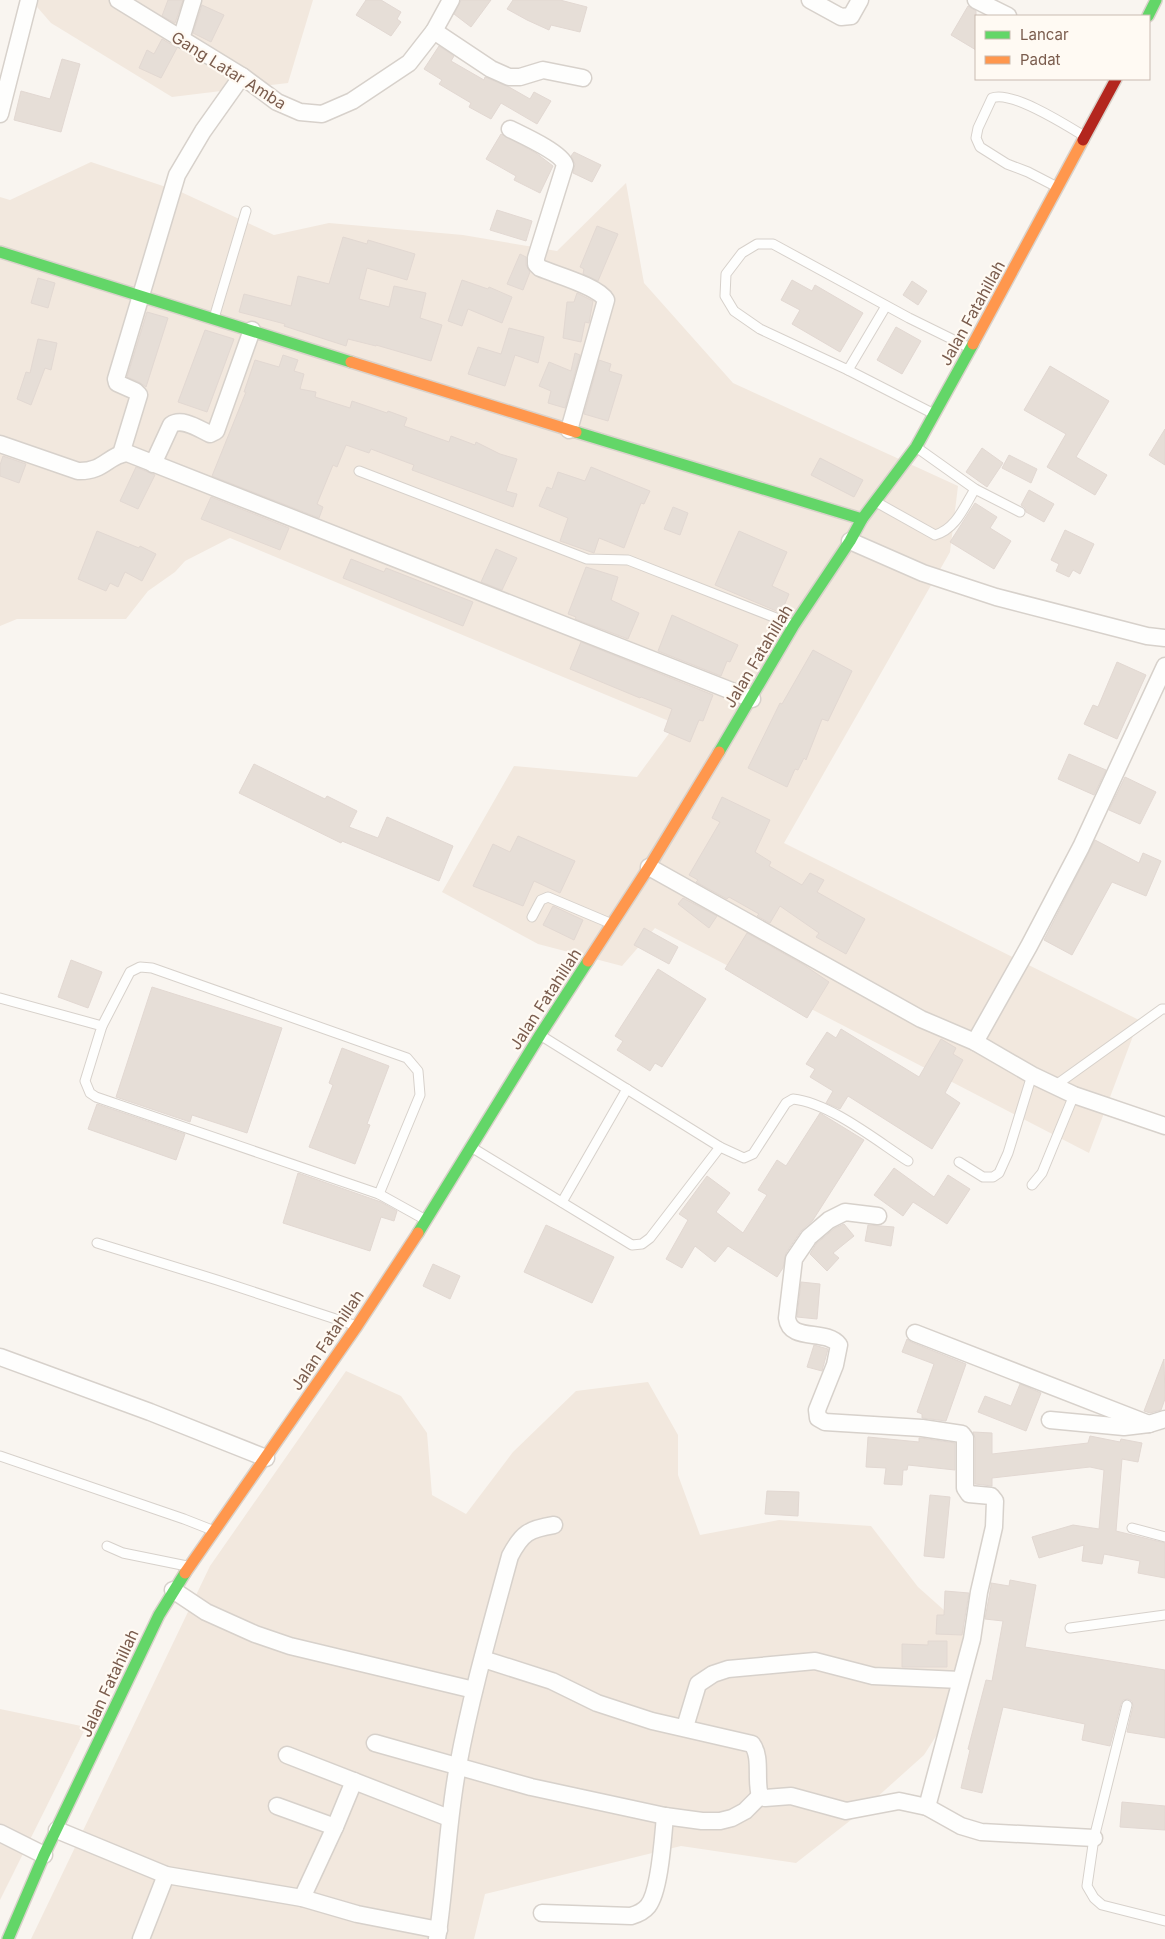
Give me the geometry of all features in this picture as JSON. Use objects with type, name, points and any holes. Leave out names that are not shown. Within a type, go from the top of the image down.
[{"type":"street","points":[[0,114],[29,0]]},
{"type":"street","name":"Gang Latar Amba","points":[[118,0],[242,76],[277,102],[300,112],[322,114],[352,101],[409,62],[434,31],[451,0]]},
{"type":"street","points":[[181,39],[193,0]]},
{"type":"street","points":[[810,0],[847,18],[851,16],[860,0]]},
{"type":"street","points":[[976,0],[1006,15]]},
{"type":"street","points":[[1148,15],[1156,0]]},
{"type":"street","points":[[434,31],[491,69],[509,77],[520,77],[543,70],[583,78]]},
{"type":"street","points":[[121,454],[139,395],[135,391],[117,383],[116,379],[177,175],[202,131],[242,76]]},
{"type":"street","name":"Jalan Fatahillah","points":[[8,1939],[44,1855],[159,1614],[173,1590],[357,1326],[426,1220],[540,1034],[649,866],[752,699],[794,625],[850,541],[862,519],[916,447],[971,349],[1115,80]]},
{"type":"street","points":[[510,129],[555,154],[564,161],[565,165],[536,258],[536,264],[540,268],[603,294],[606,300],[569,430]]},
{"type":"street","points":[[0,252],[252,330],[424,386],[862,519]]},
{"type":"street","points":[[154,464],[174,422],[181,421],[210,434],[216,431],[252,330]]},
{"type":"street","points":[[0,444],[78,471],[89,472],[100,468],[121,454],[127,453],[752,699]]},
{"type":"street","points":[[850,541],[923,573],[996,597],[1147,636],[1165,638]]},
{"type":"street","points":[[974,1042],[1029,946],[1081,847],[1165,666]]},
{"type":"street","points":[[649,866],[921,1019],[974,1042],[1032,1075],[1074,1095],[1165,1126]]},
{"type":"street","points":[[878,1216],[845,1212],[837,1215],[828,1220],[802,1246],[792,1265],[788,1325],[793,1331],[834,1339],[839,1345],[835,1364],[816,1414],[820,1420],[825,1422],[922,1428],[957,1433],[964,1436],[965,1488],[969,1494],[991,1496],[996,1504],[994,1527],[979,1592],[972,1639],[928,1807]]},
{"type":"street","points":[[915,1333],[1149,1424]]},
{"type":"street","points":[[0,1357],[150,1412],[266,1458]]},
{"type":"street","points":[[1050,1420],[1124,1427],[1149,1424],[1165,1419]]},
{"type":"street","points":[[57,1830],[166,1876],[302,1898],[438,1935],[449,1818],[458,1766],[474,1690],[510,1556],[518,1541],[534,1528],[554,1525]]},
{"type":"street","points":[[173,1590],[206,1612],[255,1634],[290,1646],[474,1690]]},
{"type":"street","points":[[483,1659],[552,1681],[597,1703],[652,1721],[685,1727],[735,1742],[752,1744],[757,1755],[756,1779],[760,1796]]},
{"type":"street","points":[[685,1727],[698,1684],[713,1674],[728,1669],[815,1661],[873,1676],[960,1680]]},
{"type":"street","points":[[375,1743],[531,1787],[666,1816],[711,1821],[726,1820],[744,1811],[760,1796]]},
{"type":"street","points":[[287,1755],[449,1818]]},
{"type":"street","points":[[302,1898],[354,1781]]},
{"type":"street","points":[[760,1796],[765,1798],[791,1796],[846,1811],[900,1801],[928,1807],[961,1826],[982,1832],[1094,1838]]},
{"type":"street","points":[[277,1806],[335,1827]]},
{"type":"street","points":[[542,1913],[631,1916],[640,1913],[652,1900],[666,1816]]},
{"type":"street","points":[[0,1833],[44,1855]]},
{"type":"street","points":[[142,1939],[166,1876]]},
{"type":"lane","points":[[1058,188],[1028,172],[1007,164],[980,147],[976,138],[978,128],[992,98],[997,95],[1003,96],[1036,109],[1086,137]]},
{"type":"lane","points":[[214,318],[246,211]]},
{"type":"lane","points":[[934,414],[848,370],[760,329],[734,311],[726,296],[726,274],[742,253],[757,244],[773,244],[886,306],[971,349]]},
{"type":"lane","points":[[848,370],[886,306]]},
{"type":"lane","points":[[916,447],[974,490],[1020,512]]},
{"type":"lane","points":[[359,471],[587,559],[628,560],[794,625]]},
{"type":"lane","points":[[876,501],[935,534],[944,532],[954,523],[974,490]]},
{"type":"lane","points":[[532,917],[541,900],[548,896],[612,924]]},
{"type":"lane","points":[[379,1194],[420,1096],[418,1071],[407,1058],[152,968],[140,967],[130,972],[102,1026],[85,1081],[90,1093],[96,1098],[379,1194],[426,1220]]},
{"type":"lane","points":[[0,998],[102,1026]]},
{"type":"lane","points":[[1056,1085],[1162,1009],[1165,1009]]},
{"type":"lane","points":[[540,1034],[720,1147],[744,1158],[754,1154],[786,1103],[793,1099],[811,1102],[835,1112],[908,1161]]},
{"type":"lane","points":[[959,1162],[983,1177],[993,1177],[999,1173],[1008,1153],[1032,1075]]},
{"type":"lane","points":[[562,1202],[627,1089]]},
{"type":"lane","points":[[1032,1185],[1042,1173],[1074,1095]]},
{"type":"lane","points":[[471,1146],[632,1245],[642,1244],[650,1238],[720,1147]]},
{"type":"lane","points":[[97,1243],[357,1326]]},
{"type":"lane","points":[[0,1456],[215,1531]]},
{"type":"lane","points":[[1132,1528],[1165,1537]]},
{"type":"lane","points":[[107,1546],[123,1553],[190,1567]]},
{"type":"lane","points":[[1070,1628],[1165,1615]]},
{"type":"lane","points":[[1127,1705],[1094,1838],[1087,1886],[1094,1898],[1102,1905],[1165,1921]]},
{"type":"shaded area","points":[[31,0],[313,0],[288,83],[172,97],[51,23]]},
{"type":"shaded area","points":[[91,162],[181,192],[274,235],[329,223],[463,235],[557,251],[626,183],[644,283],[733,383],[958,486],[950,552],[784,843],[1139,1020],[1089,1153],[655,928],[622,966],[538,944],[442,892],[514,766],[637,777],[676,724],[230,538],[185,561],[175,572],[148,591],[126,619],[17,619],[0,626],[0,197],[10,200]]},
{"type":"shaded area","points":[[346,1371],[401,1396],[427,1433],[432,1495],[466,1514],[513,1452],[576,1391],[648,1382],[678,1435],[678,1475],[700,1535],[779,1520],[871,1526],[918,1587],[981,1643],[952,1711],[924,1755],[856,1816],[796,1863],[681,1846],[485,1894],[474,1939],[31,1939],[210,1566]]},
{"type":"shaded area","points":[[0,1709],[86,1727],[0,1900]]},
{"type":"building","points":[[168,0],[183,0],[175,23],[162,16]]},
{"type":"building","points":[[366,0],[381,0],[401,12],[397,19],[401,22],[391,36],[356,15]]},
{"type":"building","points":[[461,0],[491,0],[471,27],[454,14]]},
{"type":"building","points":[[513,0],[560,0],[587,7],[580,32],[551,25],[549,30],[507,9]]},
{"type":"building","points":[[202,5],[224,15],[211,42],[193,33]]},
{"type":"building","points":[[968,6],[976,11],[975,49],[951,35]]},
{"type":"building","points":[[162,39],[177,48],[161,78],[139,68],[147,50],[154,54]]},
{"type":"building","points":[[439,46],[454,56],[451,61],[484,80],[485,77],[509,87],[530,99],[534,92],[551,101],[537,124],[501,103],[491,119],[469,107],[471,103],[439,84],[442,80],[424,69]]},
{"type":"building","points":[[62,59],[80,64],[61,132],[14,120],[21,91],[50,99]]},
{"type":"building","points":[[501,134],[536,153],[553,166],[540,193],[514,180],[516,176],[486,159]]},
{"type":"building","points":[[574,152],[601,165],[592,182],[573,173],[575,164],[571,156]]},
{"type":"building","points":[[497,210],[532,221],[526,241],[490,230]]},
{"type":"building","points":[[597,226],[618,234],[598,281],[583,274],[584,269],[580,267]]},
{"type":"building","points":[[343,237],[367,244],[368,240],[415,254],[407,280],[367,268],[359,299],[389,307],[394,286],[426,293],[420,318],[442,325],[431,361],[348,339],[346,346],[284,326],[285,324],[239,312],[244,294],[291,306],[298,276],[329,284]]},
{"type":"building","points":[[520,254],[526,257],[526,265],[530,272],[523,290],[507,284]]},
{"type":"building","points":[[38,278],[55,283],[48,308],[31,303]]},
{"type":"building","points":[[462,280],[488,289],[489,287],[512,297],[502,323],[468,309],[462,326],[448,321]]},
{"type":"building","points":[[792,280],[812,291],[815,285],[863,313],[840,352],[792,324],[800,310],[781,300]]},
{"type":"building","points":[[912,281],[927,291],[918,305],[903,295]]},
{"type":"building","points":[[577,293],[593,301],[589,323],[585,322],[581,342],[563,338],[567,302],[574,302]]},
{"type":"building","points":[[147,312],[168,318],[146,387],[127,377]]},
{"type":"building","points":[[896,327],[921,341],[902,374],[877,360]]},
{"type":"building","points":[[509,328],[544,337],[538,363],[515,355],[505,386],[468,374],[478,347],[501,354]]},
{"type":"building","points":[[205,330],[234,339],[207,412],[178,402]]},
{"type":"building","points":[[38,339],[57,343],[51,370],[45,368],[31,405],[17,399],[26,372],[30,373]]},
{"type":"building","points":[[575,353],[580,355],[565,408],[548,403],[551,391],[539,386],[549,362],[571,371]]},
{"type":"building","points":[[283,355],[298,360],[294,371],[304,374],[300,389],[316,392],[315,397],[350,408],[352,401],[387,413],[388,411],[407,418],[404,426],[449,442],[451,436],[475,445],[476,442],[500,454],[517,459],[506,491],[517,494],[513,507],[412,470],[414,465],[371,449],[369,453],[346,445],[337,467],[333,465],[317,504],[323,507],[319,518],[212,476],[246,392],[244,392],[255,360],[279,367]]},
{"type":"building","points":[[599,360],[611,364],[609,371],[622,375],[608,421],[584,414]]},
{"type":"building","points":[[1050,366],[1109,401],[1076,457],[1107,475],[1095,495],[1047,467],[1066,434],[1024,410]]},
{"type":"building","points":[[1165,429],[1165,465],[1149,455]]},
{"type":"building","points":[[982,448],[1003,463],[987,487],[966,472]]},
{"type":"building","points":[[1009,455],[1037,469],[1031,483],[1002,468]]},
{"type":"building","points":[[3,456],[26,464],[19,483],[0,476],[0,465]]},
{"type":"building","points":[[820,458],[863,480],[854,497],[811,475]]},
{"type":"building","points":[[136,467],[155,475],[138,509],[120,501]]},
{"type":"building","points":[[591,467],[650,491],[644,504],[641,503],[624,548],[599,538],[594,553],[560,541],[568,518],[539,506],[547,487],[552,489],[558,472],[585,481]]},
{"type":"building","points":[[1029,490],[1054,504],[1044,522],[1026,512],[1025,508],[1021,505]]},
{"type":"building","points":[[211,497],[289,528],[280,550],[201,519]]},
{"type":"building","points":[[975,503],[997,517],[990,528],[1011,541],[994,569],[950,542]]},
{"type":"building","points":[[673,507],[688,513],[680,535],[664,529]]},
{"type":"building","points":[[1065,530],[1094,544],[1080,574],[1073,570],[1069,577],[1056,571],[1059,564],[1051,560]]},
{"type":"building","points":[[97,531],[139,548],[140,546],[156,554],[142,581],[125,572],[118,587],[110,583],[106,591],[78,579]]},
{"type":"building","points":[[739,531],[787,552],[772,586],[789,594],[781,613],[715,585]]},
{"type":"building","points":[[496,549],[517,558],[502,590],[481,582]]},
{"type":"building","points":[[351,559],[384,572],[386,568],[473,602],[463,626],[343,578]]},
{"type":"building","points":[[586,567],[618,577],[611,600],[639,613],[628,639],[575,619],[576,617],[568,614]]},
{"type":"building","points":[[672,615],[738,645],[730,662],[727,661],[721,676],[658,651]]},
{"type":"building","points":[[581,642],[713,695],[703,721],[699,720],[690,742],[664,731],[672,709],[570,669]]},
{"type":"building","points":[[813,650],[852,671],[828,721],[822,719],[806,760],[804,758],[798,770],[795,769],[787,787],[748,768],[780,703],[782,704]]},
{"type":"building","points":[[1117,662],[1146,675],[1117,739],[1084,724],[1093,705],[1098,707]]},
{"type":"building","points":[[1069,754],[1106,770],[1094,795],[1058,779]]},
{"type":"building","points":[[254,764],[325,799],[327,796],[357,811],[349,827],[378,838],[387,817],[453,846],[439,881],[342,841],[341,843],[239,793]]},
{"type":"building","points":[[1125,777],[1156,792],[1140,824],[1109,810]]},
{"type":"building","points":[[722,797],[770,820],[755,852],[771,862],[769,866],[802,885],[810,873],[824,880],[817,892],[865,919],[846,954],[816,937],[819,933],[780,906],[770,923],[757,916],[759,914],[729,897],[727,899],[696,882],[698,880],[689,875],[720,822],[712,818]]},
{"type":"building","points":[[518,836],[575,861],[560,893],[534,881],[523,906],[473,886],[493,844],[510,852]]},
{"type":"building","points":[[1095,840],[1139,863],[1143,853],[1161,861],[1146,896],[1112,882],[1072,955],[1044,940]]},
{"type":"building","points":[[683,898],[717,916],[709,928],[678,904]]},
{"type":"building","points":[[553,906],[583,920],[574,940],[543,925]]},
{"type":"building","points":[[644,928],[678,947],[669,964],[634,945]]},
{"type":"building","points":[[747,933],[804,965],[829,982],[807,1018],[725,969]]},
{"type":"building","points":[[71,960],[102,972],[88,1008],[58,997]]},
{"type":"building","points":[[658,969],[706,999],[662,1067],[655,1063],[650,1071],[617,1050],[623,1041],[615,1036]]},
{"type":"building","points":[[152,987],[282,1028],[247,1133],[192,1115],[190,1122],[116,1097]]},
{"type":"building","points":[[841,1029],[919,1077],[941,1039],[956,1048],[953,1054],[963,1060],[945,1093],[960,1103],[932,1149],[848,1096],[840,1109],[826,1103],[833,1091],[810,1077],[815,1069],[806,1064],[827,1032],[836,1038]]},
{"type":"building","points":[[342,1048],[389,1066],[367,1124],[370,1125],[355,1164],[309,1147],[333,1085],[329,1083]]},
{"type":"building","points":[[97,1104],[185,1134],[176,1160],[88,1129]]},
{"type":"building","points":[[820,1113],[864,1140],[813,1220],[801,1231],[786,1253],[783,1268],[777,1277],[728,1246],[715,1262],[695,1246],[682,1268],[666,1259],[688,1220],[679,1214],[707,1176],[730,1193],[716,1212],[743,1233],[767,1195],[758,1190],[777,1160],[786,1166]]},
{"type":"building","points":[[894,1168],[934,1197],[948,1175],[970,1189],[947,1224],[913,1202],[903,1216],[874,1195]]},
{"type":"building","points":[[298,1173],[381,1202],[397,1211],[394,1221],[381,1217],[370,1251],[283,1223]]},
{"type":"building","points":[[844,1224],[854,1236],[833,1253],[839,1258],[827,1271],[810,1254],[816,1244],[835,1228]]},
{"type":"building","points":[[546,1225],[614,1257],[592,1303],[524,1272]]},
{"type":"building","points":[[868,1225],[894,1227],[891,1246],[865,1241]]},
{"type":"building","points":[[433,1264],[460,1276],[450,1299],[423,1286]]},
{"type":"building","points":[[801,1282],[820,1284],[817,1319],[797,1317]]},
{"type":"building","points":[[907,1339],[966,1364],[946,1421],[922,1418],[922,1414],[917,1412],[934,1364],[902,1352]]},
{"type":"building","points":[[814,1345],[828,1349],[822,1371],[807,1367]]},
{"type":"building","points":[[1164,1359],[1165,1399],[1161,1410],[1150,1413],[1144,1411]]},
{"type":"building","points":[[1020,1384],[1041,1393],[1026,1431],[978,1412],[985,1396],[1011,1406]]},
{"type":"building","points":[[973,1432],[992,1433],[992,1454],[1088,1443],[1090,1436],[1120,1442],[1121,1439],[1142,1443],[1138,1462],[1122,1459],[1116,1531],[1165,1543],[1165,1578],[1138,1573],[1140,1561],[1104,1554],[1102,1564],[1082,1561],[1084,1545],[1039,1558],[1032,1537],[1073,1525],[1099,1529],[1104,1470],[1090,1467],[992,1478],[992,1486],[975,1484],[975,1438]]},
{"type":"building","points":[[868,1437],[919,1442],[919,1438],[921,1438],[955,1443],[955,1470],[908,1465],[907,1470],[903,1470],[902,1485],[884,1484],[886,1468],[866,1467]]},
{"type":"building","points":[[767,1491],[799,1492],[798,1516],[765,1514]]},
{"type":"building","points":[[930,1495],[950,1497],[944,1558],[924,1556]]},
{"type":"building","points":[[1010,1580],[1036,1585],[1025,1647],[1165,1670],[1165,1738],[1127,1732],[1133,1706],[1132,1701],[1128,1699],[1123,1700],[1121,1704],[1110,1746],[1082,1740],[1085,1724],[1003,1707],[982,1793],[961,1788],[970,1750],[968,1749],[986,1680],[992,1681],[1003,1621],[985,1619],[991,1583],[1009,1586]]},
{"type":"building","points":[[945,1591],[969,1593],[962,1635],[936,1634],[937,1615],[944,1615]]},
{"type":"building","points":[[928,1641],[947,1641],[947,1667],[902,1667],[902,1644],[928,1645]]},
{"type":"building","points":[[1122,1802],[1165,1806],[1165,1830],[1120,1827]]},
{"type":"traffic: fast","points":[[1148,15],[1156,0]]},
{"type":"traffic: fast","points":[[0,252],[351,362]]},
{"type":"traffic: fast","points":[[719,752],[794,625],[850,541],[862,519],[916,447],[973,344]]},
{"type":"traffic: fast","points":[[576,432],[862,519]]},
{"type":"traffic: fast","points":[[418,1233],[588,961]]},
{"type":"traffic: fast","points":[[8,1939],[44,1855],[159,1615],[185,1573]]},
{"type":"traffic: slow","points":[[973,344],[1083,140]]},
{"type":"traffic: slow","points":[[351,362],[576,432]]},
{"type":"traffic: slow","points":[[588,961],[649,867],[719,752]]},
{"type":"traffic: slow","points":[[185,1573],[357,1326],[418,1233]]},
{"type":"traffic: jam","points":[[1083,140],[1115,80]]}]
